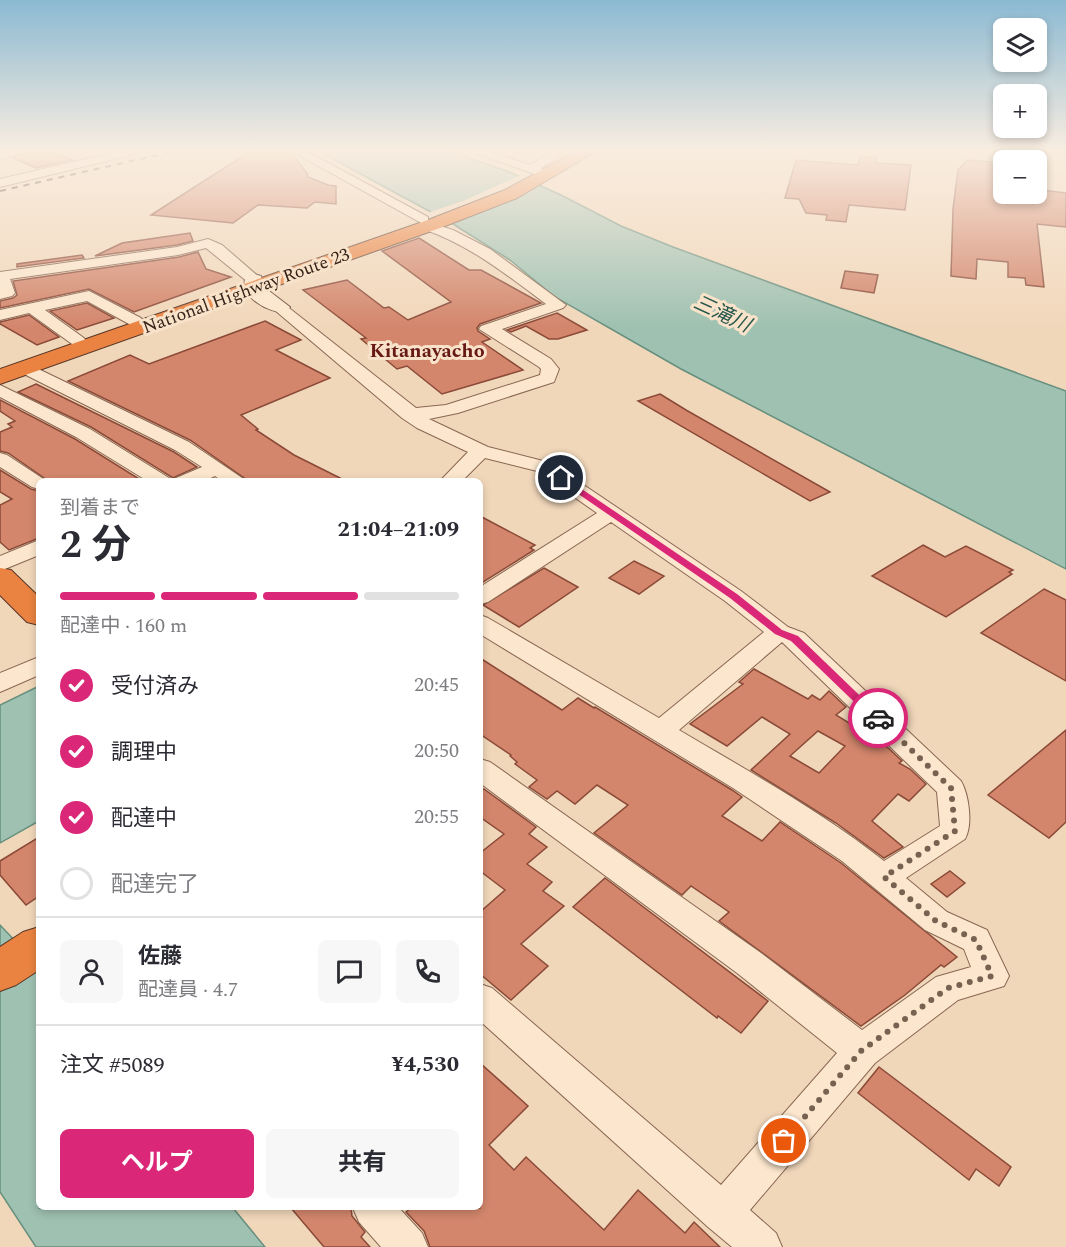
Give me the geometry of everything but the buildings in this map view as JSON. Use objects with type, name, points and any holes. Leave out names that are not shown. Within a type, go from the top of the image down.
[{"type":"highway","name":"National Highway Route 23","points":[[0,377],[463,210]]},
{"type":"highway","name":"National Highway Route 23","points":[[0,367],[254,284]]},
{"type":"highway","points":[[0,577],[36,612]]},
{"type":"highway","points":[[0,971],[36,947]]},
{"type":"street","points":[[406,210],[485,252],[558,305],[487,329],[503,335],[545,363],[551,373],[548,378],[437,413],[410,414]]},
{"type":"street","points":[[0,294],[7,293],[1,276],[178,251],[208,243],[217,248],[279,307],[424,424],[481,451],[544,467],[734,596],[779,632],[795,639],[951,788],[955,831],[884,877]]},
{"type":"street","points":[[0,315],[88,296],[135,321]]},
{"type":"street","points":[[32,308],[78,341]]},
{"type":"street","points":[[26,368],[182,446],[232,478]]},
{"type":"street","points":[[0,390],[83,433],[157,478]]},
{"type":"street","points":[[453,478],[481,451]]},
{"type":"street","points":[[0,459],[36,481]]},
{"type":"street","points":[[193,478],[217,468]]},
{"type":"street","points":[[483,595],[612,512]]},
{"type":"street","points":[[0,564],[36,548]]},
{"type":"street","points":[[483,625],[814,826],[884,877],[936,921],[976,940],[992,976],[948,988],[861,1051],[722,1212]]},
{"type":"street","points":[[660,732],[779,632]]},
{"type":"street","points":[[0,682],[36,666]]},
{"type":"street","points":[[483,771],[749,963],[861,1051]]},
{"type":"street","points":[[483,1002],[762,1247]]},
{"type":"street","points":[[375,1210],[408,1247]]},
{"type":"water","name":"三滝川","points":[[427,210],[590,210],[621,226],[673,247],[1066,391],[1066,569],[681,369],[555,297],[510,260]]},
{"type":"water","points":[[36,687],[36,823],[0,843],[0,705]]},
{"type":"water","points":[[0,925],[36,963],[36,1210],[235,1210],[265,1247],[36,1247],[0,1192]]},
{"type":"pier","points":[[435,210],[479,210],[447,224],[427,213]]},
{"type":"way so far","points":[[784,1141],[861,1051],[948,988],[992,976],[976,940],[936,921],[884,877],[955,831],[951,788],[878,718]]},
{"type":"district","name":"Kitanayacho","points":[[427,351]]},
{"type":"route","points":[[561,478],[734,596],[779,632],[795,639],[878,718]]}]
